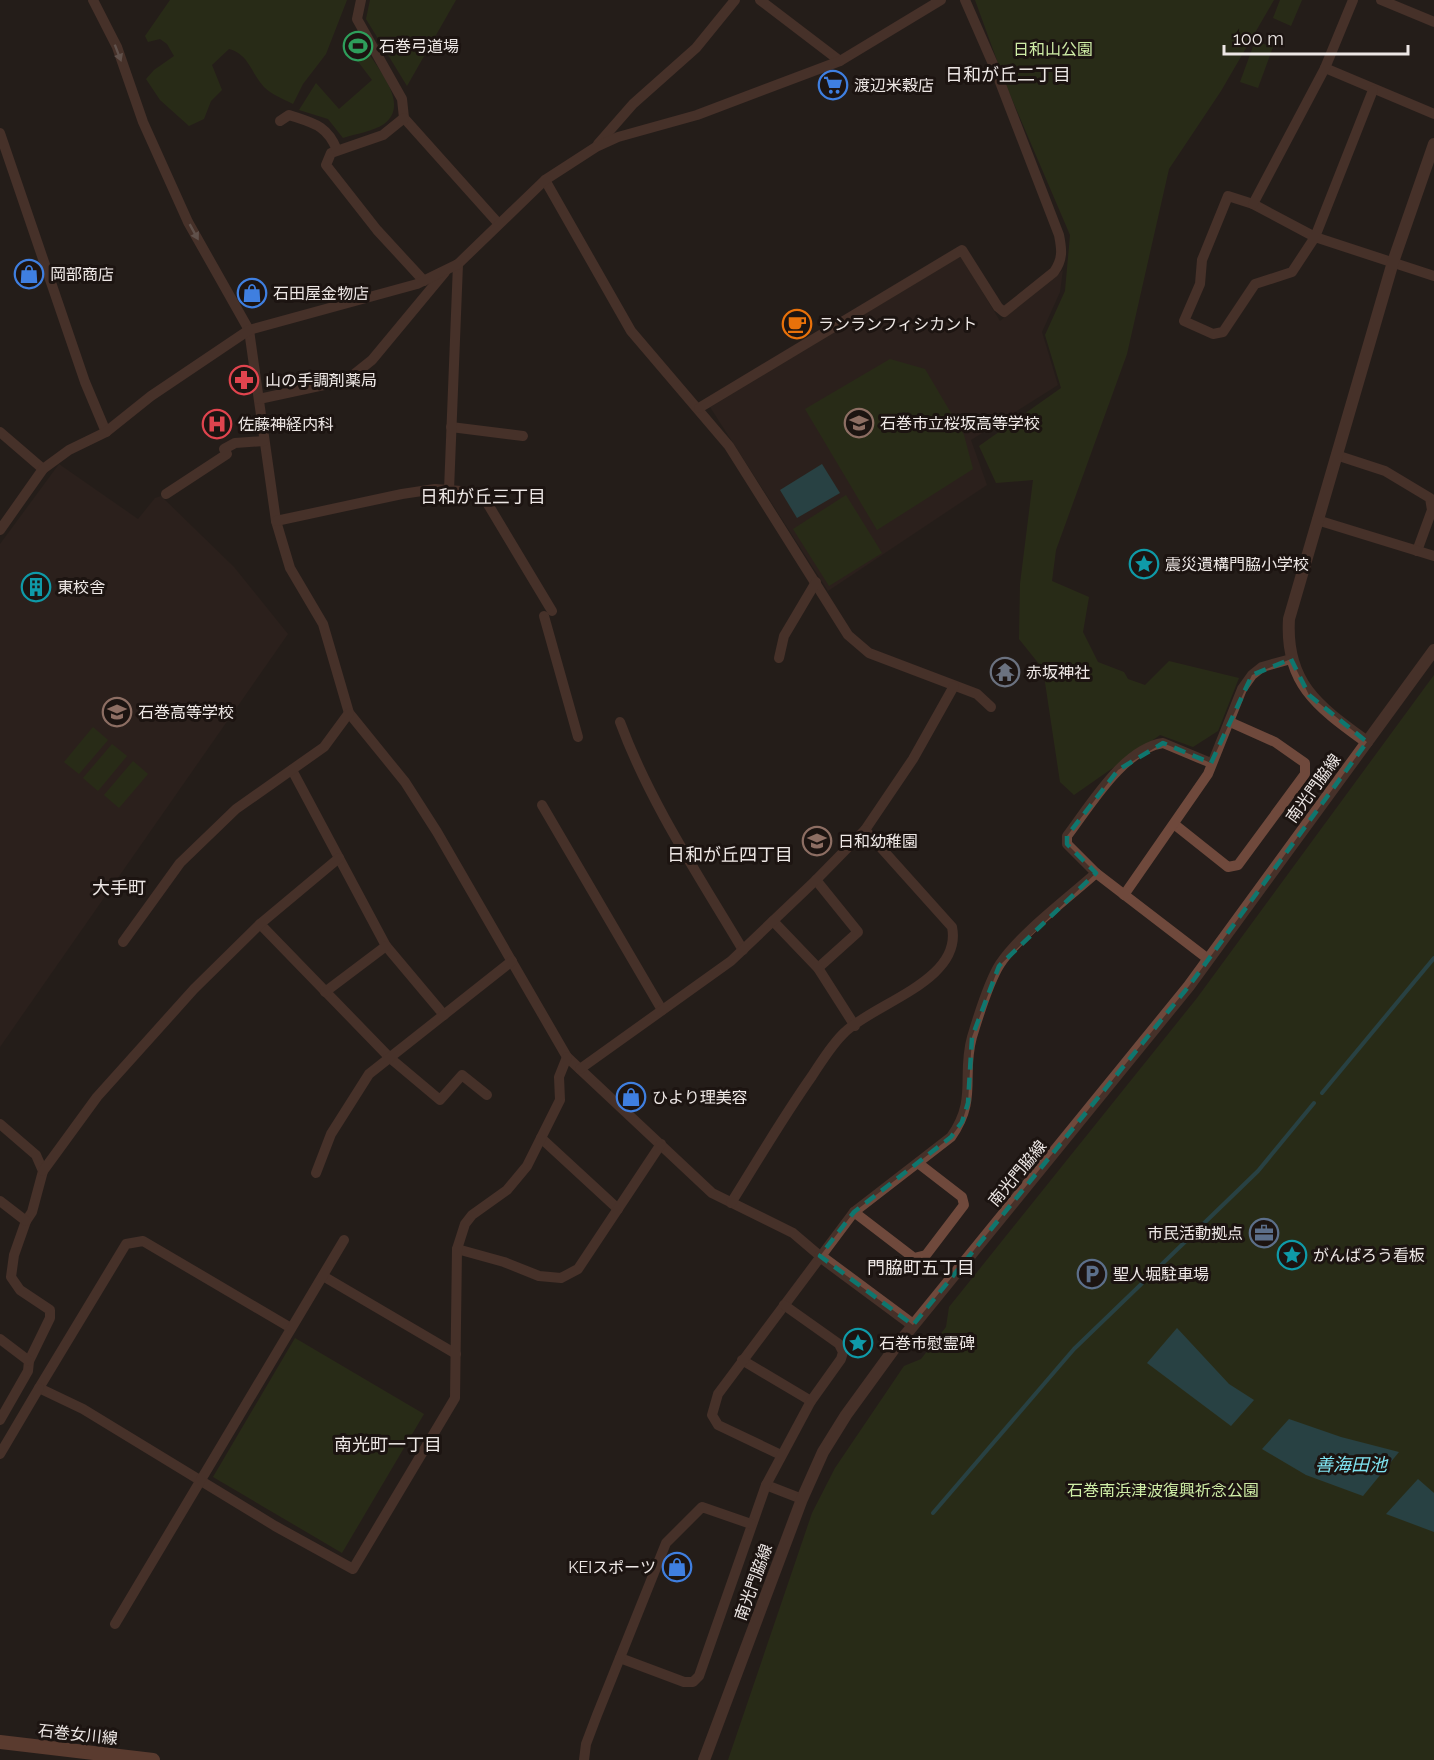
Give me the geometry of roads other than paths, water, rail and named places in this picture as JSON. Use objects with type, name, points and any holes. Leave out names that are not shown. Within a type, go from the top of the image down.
[{"type":"main road","name":"石巻女川線","points":[[0,1742],[153,1760]]},
{"type":"street","points":[[93,0],[117,47],[143,122],[188,222],[249,330],[276,521],[290,568],[323,624],[349,713],[405,782],[567,1057],[702,1185],[731,1203],[793,1233],[820,1256],[913,1325]]},
{"type":"street","points":[[361,0],[357,18],[402,99],[404,118],[498,222]]},
{"type":"street","points":[[596,147],[633,104],[696,48],[735,0]]},
{"type":"street","points":[[259,399],[347,380],[372,360],[452,267],[498,222],[545,180],[596,147],[618,137],[697,115],[840,61],[941,0]]},
{"type":"street","points":[[699,408],[962,250],[968,255],[998,307],[1004,312],[1021,300],[1059,264],[1062,255],[1059,235],[993,64],[964,0]]},
{"type":"street","points":[[1253,204],[1325,68],[1353,0]]},
{"type":"street","points":[[1381,0],[1434,22]]},
{"type":"street","points":[[768,2],[840,61]]},
{"type":"street","points":[[1325,68],[1434,114]]},
{"type":"street","points":[[1373,90],[1315,237],[1293,272],[1255,284],[1223,332],[1213,334],[1184,321],[1200,284],[1202,260],[1228,195],[1253,204],[1315,237],[1434,276]]},
{"type":"street","points":[[280,122],[290,115],[316,124],[330,134],[337,150]]},
{"type":"street","points":[[404,118],[383,135],[331,153],[326,165],[376,230],[424,281]]},
{"type":"street","points":[[0,133],[85,382],[106,432]]},
{"type":"street","points":[[1367,742],[1321,708],[1299,680],[1291,659],[1289,619],[1393,262],[1434,144]]},
{"type":"street","points":[[545,180],[631,331],[699,408],[729,446],[848,634],[868,653],[977,694],[991,707]]},
{"type":"street","points":[[0,530],[43,470],[69,450],[106,432],[151,396],[249,330],[424,281],[452,267]]},
{"type":"street","points":[[449,490],[452,267]]},
{"type":"street","points":[[451,427],[523,435]]},
{"type":"street","points":[[0,432],[43,470]]},
{"type":"street","points":[[166,494],[226,454],[224,449],[235,443],[264,441]]},
{"type":"street","points":[[1336,455],[1385,471],[1430,498],[1432,510],[1417,551]]},
{"type":"street","points":[[276,521],[435,489],[461,491],[486,501],[548,613],[578,737]]},
{"type":"street","points":[[1317,520],[1434,556]]},
{"type":"street","points":[[779,658],[784,636],[816,582]]},
{"type":"street","name":"南光門脇線","points":[[704,1760],[802,1500],[823,1452],[846,1415],[913,1325],[1082,1120],[1208,959],[1434,650]]},
{"type":"street","points":[[1124,895],[1208,774],[1242,689],[1252,675],[1262,667],[1291,659]]},
{"type":"street","points":[[580,1069],[743,950],[865,830],[913,759],[954,686]]},
{"type":"street","points":[[123,942],[180,863],[236,808],[324,747],[349,713]]},
{"type":"street","points":[[620,722],[635,762],[660,810],[743,950]]},
{"type":"street","points":[[1174,824],[1228,867],[1238,865],[1305,774],[1305,763],[1275,742],[1230,722]]},
{"type":"street","points":[[1208,959],[1096,873],[1067,844],[1067,836],[1118,770],[1155,744],[1163,743],[1211,763]]},
{"type":"street","points":[[292,770],[386,946],[444,1015]]},
{"type":"street","points":[[542,805],[662,1010]]},
{"type":"street","points":[[731,1203],[801,1090],[845,1032],[885,1008],[938,970],[946,961],[953,936],[952,927],[865,830]]},
{"type":"street","points":[[0,1420],[28,1371],[29,1362],[50,1318],[50,1310],[20,1290],[11,1277],[14,1255],[26,1221],[32,1212],[44,1171],[97,1097],[194,989],[260,924],[339,858]]},
{"type":"street","points":[[781,1455],[718,1425],[712,1414],[718,1394],[854,1212],[951,1137],[962,1122],[968,1102],[972,1037],[999,966],[1012,949],[1096,873]]},
{"type":"street","points":[[816,880],[858,932],[818,968]]},
{"type":"street","points":[[773,921],[818,968],[855,1026]]},
{"type":"street","points":[[260,924],[390,1058],[440,1100],[462,1075],[487,1095]]},
{"type":"street","points":[[326,992],[386,946]]},
{"type":"street","points":[[316,1173],[331,1134],[369,1074],[512,961]]},
{"type":"street","points":[[39,1388],[82,1409],[200,1482],[353,1569],[455,1398],[457,1249],[472,1215],[507,1190],[527,1166],[560,1100],[559,1077],[567,1057]]},
{"type":"street","points":[[0,1124],[36,1155],[44,1171]]},
{"type":"street","points":[[541,1138],[618,1209]]},
{"type":"street","points":[[457,1249],[504,1262],[539,1276],[568,1276],[578,1269],[661,1144]]},
{"type":"street","points":[[854,1212],[914,1258],[926,1255],[964,1206],[962,1197],[918,1163]]},
{"type":"street","points":[[0,1201],[26,1221]]},
{"type":"street","points":[[115,1624],[344,1240]]},
{"type":"street","points":[[0,1454],[126,1244],[143,1241],[291,1328]]},
{"type":"street","points":[[323,1276],[456,1354]]},
{"type":"street","points":[[620,1658],[684,1682],[693,1682],[699,1676],[766,1485],[811,1401],[841,1359],[843,1352],[839,1344],[784,1305]]},
{"type":"street","points":[[0,1340],[29,1362]]},
{"type":"street","points":[[742,1360],[811,1401]]},
{"type":"street","points":[[766,1485],[802,1500]]},
{"type":"street","points":[[584,1760],[586,1744],[666,1543],[702,1507],[751,1524]]},
{"type":"water","points":[[822,464],[840,493],[797,518],[780,490]]},
{"type":"water","points":[[1177,1328],[1229,1384],[1254,1400],[1231,1426],[1147,1363]]},
{"type":"water","name":"善海田池","points":[[1289,1419],[1341,1437],[1399,1452],[1363,1496],[1306,1475],[1262,1449]]},
{"type":"water","name":"善海田池","points":[[1418,1479],[1434,1493],[1434,1532],[1386,1514]]},
{"type":"waterway","points":[[1322,1093],[1434,958]]},
{"type":"waterway","points":[[1197,1230],[1258,1171],[1314,1103]]},
{"type":"waterway","points":[[933,1513],[1074,1349],[1188,1239]]},
{"type":"place","name":"石巻弓道場","points":[[358,46]]},
{"type":"place","name":"渡辺米穀店","points":[[833,85]]},
{"type":"place","name":"岡部商店","points":[[29,274]]},
{"type":"place","name":"石田屋金物店","points":[[252,293]]},
{"type":"place","name":"ランランフィシカント","points":[[797,324]]},
{"type":"place","name":"山の手調剤薬局","points":[[244,380]]},
{"type":"place","name":"石巻市立桜坂高等学校","points":[[859,423]]},
{"type":"place","name":"佐藤神経内科","points":[[217,424]]},
{"type":"place","name":"震災遺構門脇小学校","points":[[1144,564]]},
{"type":"place","name":"東校舎","points":[[36,587]]},
{"type":"place","name":"赤坂神社","points":[[1005,672]]},
{"type":"place","name":"石巻高等学校","points":[[117,712]]},
{"type":"place","name":"日和幼稚園","points":[[817,841]]},
{"type":"place","name":"ひより理美容","points":[[631,1097]]},
{"type":"place","name":"市民活動拠点","points":[[1264,1233]]},
{"type":"place","name":"がんばろう看板","points":[[1292,1255]]},
{"type":"place","name":"聖人堀駐車場","points":[[1092,1274]]},
{"type":"place","name":"石巻市慰霊碑","points":[[858,1343]]},
{"type":"place","name":"KEIスポーツ","points":[[677,1567]]},
{"type":"district","name":"日和が丘二丁目","points":[[1008,75]]},
{"type":"district","name":"日和が丘三丁目","points":[[483,497]]},
{"type":"district","name":"日和が丘四丁目","points":[[730,855]]},
{"type":"district","name":"大手町","points":[[119,888]]},
{"type":"district","name":"門脇町五丁目","points":[[921,1268]]},
{"type":"district","name":"南光町一丁目","points":[[388,1445]]},
{"type":"park label","name":"日和山公園","points":[[1053,49]]},
{"type":"park label","name":"石巻南浜津波復興祈念公園","points":[[1163,1490]]}]
